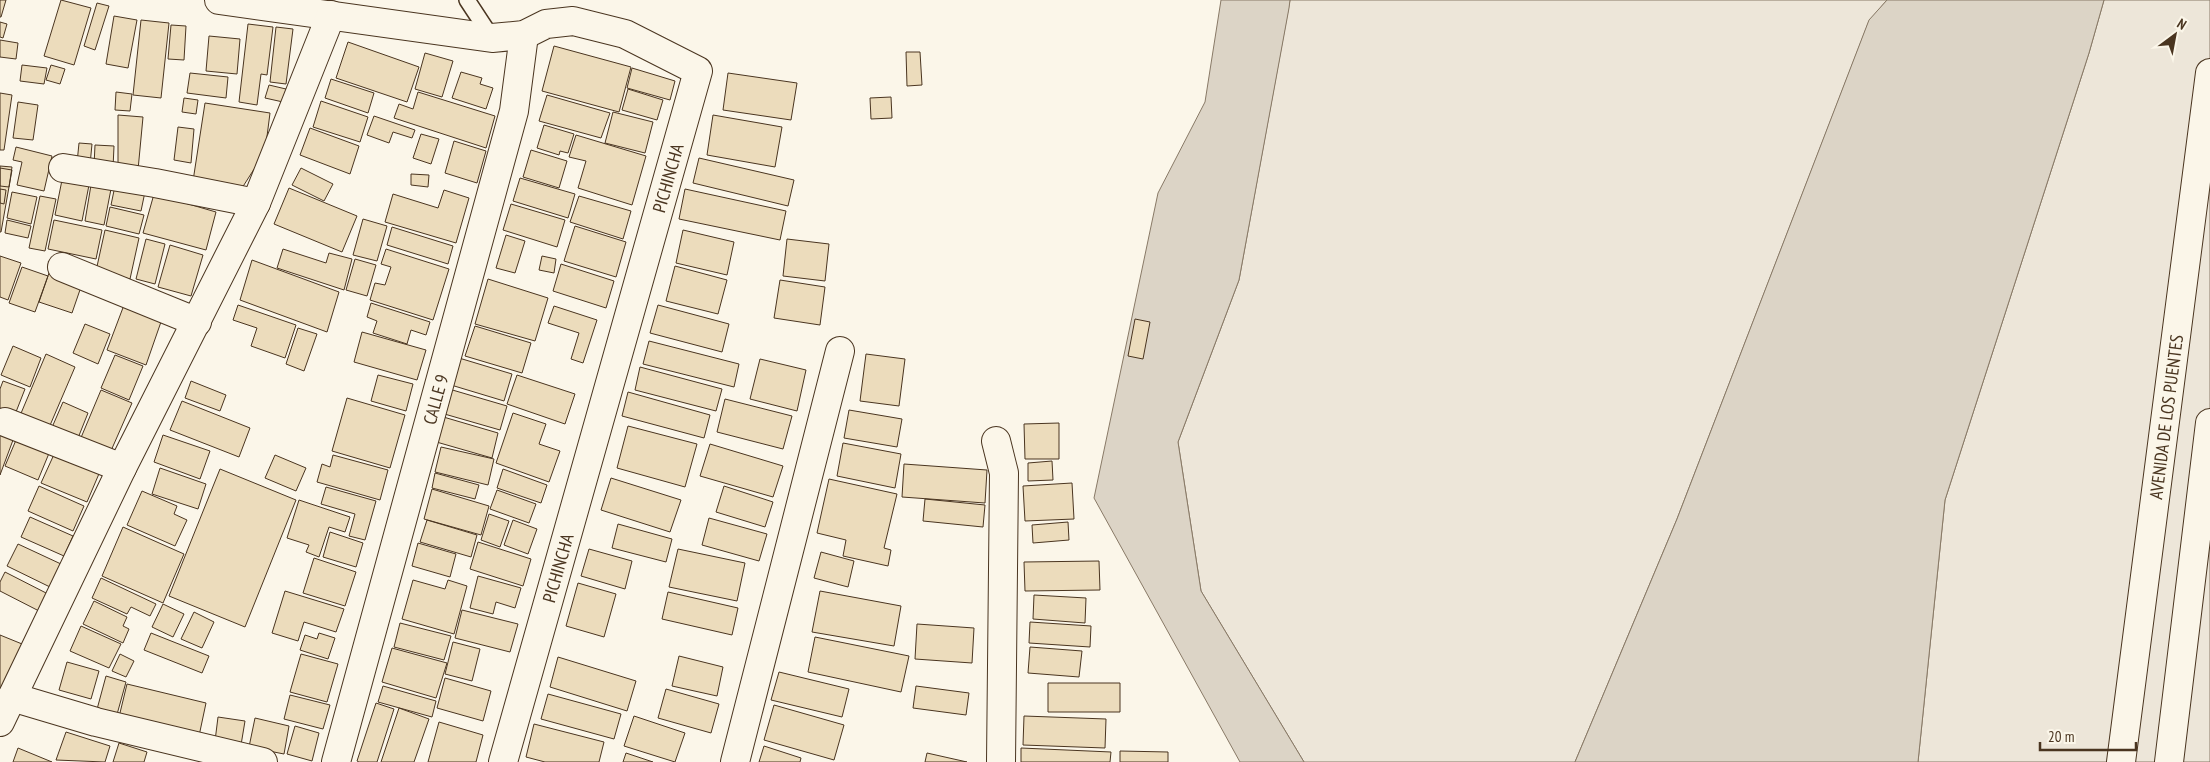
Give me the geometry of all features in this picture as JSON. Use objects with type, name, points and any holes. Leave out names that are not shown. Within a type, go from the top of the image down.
[{"type":"street","name":"PICHINCHA","points":[[220,0],[492,38],[524,35],[546,24],[573,21],[625,34],[698,71],[502,762]]},
{"type":"street","points":[[0,722],[6,696],[256,203],[331,15]]},
{"type":"street","name":"CALLE 9","points":[[336,762],[514,111],[524,35]]},
{"type":"street","name":"AVENIDA DE LOS PUENTES","points":[[2121,762],[2210,73]]},
{"type":"street","points":[[63,168],[155,183],[256,203]]},
{"type":"street","points":[[62,267],[197,322]]},
{"type":"street","points":[[734,762],[840,351]]},
{"type":"street","points":[[6,422],[122,468]]},
{"type":"street","points":[[2169,762],[2210,423]]},
{"type":"street","points":[[996,441],[1004,473],[1001,762]]},
{"type":"street","points":[[6,696],[96,722],[263,762]]},
{"type":"lane","points":[[467,0],[492,38]]},
{"type":"shaded area","points":[[1221,0],[1290,0],[1239,280],[1178,442],[1201,591],[1304,762],[1240,762],[1094,498],[1158,193],[1205,102]]},
{"type":"shaded area","points":[[1290,0],[1887,0],[1869,21],[1677,519],[1575,762],[1304,762],[1201,591],[1178,442],[1239,280]]},
{"type":"shaded area","points":[[1887,0],[2104,0],[2089,53],[1945,500],[1918,762],[1575,762],[1677,519],[1869,20]]},
{"type":"shaded area","points":[[2104,0],[2210,0],[2210,762],[1918,762],[1945,500],[2089,53]]},
{"type":"building","points":[[0,0],[6,0],[1,17],[0,17]]},
{"type":"building","points":[[61,0],[91,8],[74,65],[44,56]]},
{"type":"building","points":[[97,3],[109,6],[95,50],[84,46]]},
{"type":"building","points":[[114,16],[137,20],[128,68],[106,64]]},
{"type":"building","points":[[141,20],[169,23],[161,98],[133,95]]},
{"type":"building","points":[[0,22],[7,24],[3,38],[0,37]]},
{"type":"building","points":[[248,24],[273,27],[267,75],[261,74],[257,105],[239,102]]},
{"type":"building","points":[[171,25],[186,26],[184,60],[168,59]]},
{"type":"building","points":[[276,27],[293,29],[286,84],[270,82]]},
{"type":"building","points":[[209,36],[240,39],[237,74],[206,71]]},
{"type":"building","points":[[0,40],[18,43],[16,59],[0,57]]},
{"type":"building","points":[[348,42],[419,67],[407,102],[336,78]]},
{"type":"building","points":[[554,46],[631,67],[619,112],[542,91]]},
{"type":"building","points":[[906,52],[920,52],[922,85],[907,86]]},
{"type":"building","points":[[425,53],[453,61],[442,97],[415,89]]},
{"type":"building","points":[[22,65],[47,68],[44,84],[20,81]]},
{"type":"building","points":[[51,65],[65,69],[60,84],[46,80]]},
{"type":"building","points":[[632,68],[675,81],[670,100],[627,88]]},
{"type":"building","points":[[461,72],[482,78],[480,84],[493,88],[486,109],[452,98]]},
{"type":"building","points":[[190,73],[228,77],[226,98],[187,93]]},
{"type":"building","points":[[728,73],[797,83],[791,120],[723,110]]},
{"type":"building","points":[[331,79],[374,93],[368,113],[325,98]]},
{"type":"building","points":[[269,85],[286,89],[283,102],[265,98]]},
{"type":"building","points":[[628,89],[663,100],[657,120],[622,110]]},
{"type":"building","points":[[116,92],[132,94],[130,111],[115,110]]},
{"type":"building","points":[[418,92],[495,116],[486,148],[394,118],[399,104],[413,109]]},
{"type":"building","points":[[0,93],[12,95],[4,150],[0,150]]},
{"type":"building","points":[[547,95],[610,113],[601,138],[539,121]]},
{"type":"building","points":[[891,97],[892,118],[871,119],[870,98]]},
{"type":"building","points":[[184,98],[198,100],[196,114],[182,112]]},
{"type":"building","points":[[321,101],[368,117],[360,142],[313,127]]},
{"type":"building","points":[[18,102],[38,105],[33,140],[13,138]]},
{"type":"building","points":[[205,103],[270,113],[265,152],[242,188],[193,181]]},
{"type":"building","points":[[613,112],[653,122],[645,153],[605,143]]},
{"type":"building","points":[[118,115],[143,117],[138,170],[118,169]]},
{"type":"building","points":[[713,115],[782,127],[775,167],[707,155]]},
{"type":"building","points":[[374,116],[415,130],[412,138],[393,132],[389,143],[367,135]]},
{"type":"building","points":[[544,125],[574,134],[568,153],[560,151],[559,155],[537,148]]},
{"type":"building","points":[[178,127],[194,129],[191,163],[174,160]]},
{"type":"building","points":[[310,128],[359,146],[350,174],[300,155]]},
{"type":"building","points":[[421,134],[439,139],[431,164],[413,158]]},
{"type":"building","points":[[576,135],[646,156],[632,205],[578,188],[586,161],[569,157]]},
{"type":"building","points":[[454,141],[486,151],[477,183],[445,173]]},
{"type":"building","points":[[79,143],[92,144],[90,165],[77,163]]},
{"type":"building","points":[[95,145],[114,146],[113,168],[94,166]]},
{"type":"building","points":[[16,147],[52,156],[44,191],[17,185],[22,162],[13,160]]},
{"type":"building","points":[[531,150],[567,161],[559,188],[523,177]]},
{"type":"building","points":[[699,158],[794,180],[788,206],[693,183]]},
{"type":"building","points":[[0,166],[12,167],[9,187],[0,186]]},
{"type":"building","points":[[0,168],[12,170],[1,232],[0,232]]},
{"type":"building","points":[[301,168],[333,184],[324,201],[292,185]]},
{"type":"building","points":[[411,174],[429,175],[428,187],[411,185]]},
{"type":"building","points":[[520,178],[575,194],[568,218],[513,201]]},
{"type":"building","points":[[62,180],[89,185],[82,221],[55,215]]},
{"type":"building","points":[[116,181],[146,187],[141,211],[111,205]]},
{"type":"building","points":[[91,185],[111,189],[104,225],[85,221]]},
{"type":"building","points":[[289,188],[357,216],[342,252],[274,224]]},
{"type":"building","points":[[0,189],[6,190],[4,204],[0,203]]},
{"type":"building","points":[[685,189],[786,211],[780,240],[679,219]]},
{"type":"building","points":[[444,190],[469,198],[456,243],[385,222],[393,194],[438,208]]},
{"type":"building","points":[[12,192],[37,197],[31,224],[7,218]]},
{"type":"building","points":[[154,194],[216,212],[206,250],[143,233]]},
{"type":"building","points":[[40,196],[56,199],[45,251],[29,248]]},
{"type":"building","points":[[579,196],[631,211],[623,239],[570,222]]},
{"type":"building","points":[[511,204],[565,220],[557,247],[503,230]]},
{"type":"building","points":[[110,207],[144,215],[139,234],[106,226]]},
{"type":"building","points":[[363,219],[387,226],[377,261],[353,255]]},
{"type":"building","points":[[7,220],[31,226],[28,238],[5,233]]},
{"type":"building","points":[[54,220],[102,230],[96,259],[48,249]]},
{"type":"building","points":[[575,226],[626,242],[616,277],[564,261]]},
{"type":"building","points":[[392,227],[453,246],[448,264],[387,245]]},
{"type":"building","points":[[105,230],[139,238],[130,279],[96,271]]},
{"type":"building","points":[[683,230],[734,242],[727,275],[676,263]]},
{"type":"building","points":[[506,235],[525,241],[515,273],[496,268]]},
{"type":"building","points":[[146,239],[165,244],[155,284],[136,279]]},
{"type":"building","points":[[787,239],[829,244],[825,281],[783,276]]},
{"type":"building","points":[[170,245],[203,255],[191,296],[158,287]]},
{"type":"building","points":[[283,249],[326,263],[329,253],[352,259],[344,290],[277,268]]},
{"type":"building","points":[[386,249],[449,269],[433,320],[370,300],[375,283],[385,285],[391,267],[381,264]]},
{"type":"building","points":[[0,256],[21,263],[8,300],[0,297]]},
{"type":"building","points":[[542,256],[556,259],[554,273],[539,270]]},
{"type":"building","points":[[355,259],[376,265],[367,296],[346,290]]},
{"type":"building","points":[[252,260],[339,292],[327,332],[240,300]]},
{"type":"building","points":[[561,264],[614,281],[606,308],[553,291]]},
{"type":"building","points":[[675,266],[727,280],[718,314],[666,301]]},
{"type":"building","points":[[22,267],[48,276],[35,312],[9,303]]},
{"type":"building","points":[[49,273],[82,284],[72,313],[39,302]]},
{"type":"building","points":[[488,279],[548,298],[535,341],[475,324]]},
{"type":"building","points":[[780,280],[825,287],[820,325],[774,318]]},
{"type":"building","points":[[371,303],[430,322],[426,335],[411,330],[407,344],[373,333],[377,321],[367,317]]},
{"type":"building","points":[[124,305],[162,319],[146,365],[107,350]]},
{"type":"building","points":[[238,305],[296,325],[285,358],[251,346],[257,328],[233,320]]},
{"type":"building","points":[[658,305],[729,324],[722,352],[650,333]]},
{"type":"building","points":[[554,306],[597,320],[583,363],[571,359],[579,333],[548,323]]},
{"type":"building","points":[[1135,319],[1150,322],[1143,359],[1128,356]]},
{"type":"building","points":[[85,324],[110,334],[98,364],[73,353]]},
{"type":"building","points":[[475,326],[531,343],[522,373],[465,356]]},
{"type":"building","points":[[298,328],[317,334],[304,371],[286,364]]},
{"type":"building","points":[[362,332],[426,350],[417,380],[354,362]]},
{"type":"building","points":[[649,341],[739,364],[734,387],[643,364]]},
{"type":"building","points":[[13,346],[41,358],[30,387],[1,375]]},
{"type":"building","points":[[46,354],[75,367],[48,430],[19,418]]},
{"type":"building","points":[[866,354],[905,359],[899,406],[860,401]]},
{"type":"building","points":[[115,355],[143,366],[129,400],[101,388]]},
{"type":"building","points":[[459,358],[512,374],[504,401],[451,385]]},
{"type":"building","points":[[760,359],[806,370],[797,411],[750,399]]},
{"type":"building","points":[[640,367],[722,389],[716,411],[635,390]]},
{"type":"building","points":[[378,375],[413,384],[406,411],[371,401]]},
{"type":"building","points":[[517,375],[575,394],[565,424],[507,404]]},
{"type":"building","points":[[3,381],[25,389],[14,417],[0,412],[0,389]]},
{"type":"building","points":[[191,381],[226,395],[220,411],[185,398]]},
{"type":"building","points":[[449,389],[507,406],[500,430],[441,413]]},
{"type":"building","points":[[101,390],[132,403],[110,453],[80,440]]},
{"type":"building","points":[[628,392],[710,415],[704,438],[622,416]]},
{"type":"building","points":[[347,398],[405,415],[390,468],[332,451]]},
{"type":"building","points":[[725,399],[792,416],[783,449],[717,432]]},
{"type":"building","points":[[182,401],[250,428],[239,457],[170,430]]},
{"type":"building","points":[[63,402],[88,413],[76,443],[50,432]]},
{"type":"building","points":[[849,410],[902,419],[897,447],[844,438]]},
{"type":"building","points":[[513,413],[546,424],[539,444],[560,451],[549,482],[496,463]]},
{"type":"building","points":[[440,416],[498,433],[492,458],[433,441]]},
{"type":"building","points":[[1059,423],[1059,459],[1025,459],[1024,424]]},
{"type":"building","points":[[0,426],[16,432],[0,475]]},
{"type":"building","points":[[628,426],[697,444],[685,487],[617,468]]},
{"type":"building","points":[[19,433],[52,446],[38,480],[5,466]]},
{"type":"building","points":[[163,435],[210,451],[200,479],[154,462]]},
{"type":"building","points":[[843,443],[901,454],[895,488],[837,476]]},
{"type":"building","points":[[710,444],[783,466],[773,497],[700,476]]},
{"type":"building","points":[[441,447],[494,459],[488,485],[435,472]]},
{"type":"building","points":[[56,450],[101,469],[87,502],[41,483]]},
{"type":"building","points":[[275,455],[306,468],[296,491],[265,478]]},
{"type":"building","points":[[333,455],[388,470],[380,500],[317,482],[322,464],[330,467]]},
{"type":"building","points":[[1052,461],[1053,480],[1028,481],[1028,463]]},
{"type":"building","points":[[904,464],[987,470],[985,503],[902,497]]},
{"type":"building","points":[[160,468],[206,484],[198,509],[152,494]]},
{"type":"building","points":[[220,469],[296,500],[245,627],[169,596]]},
{"type":"building","points":[[503,469],[547,485],[541,503],[497,488]]},
{"type":"building","points":[[435,473],[479,485],[475,499],[432,488]]},
{"type":"building","points":[[611,478],[681,500],[670,532],[601,510]]},
{"type":"building","points":[[829,479],[897,494],[884,548],[891,550],[888,566],[843,556],[846,540],[817,533]]},
{"type":"building","points":[[1072,483],[1074,519],[1025,521],[1023,486]]},
{"type":"building","points":[[39,486],[84,506],[73,531],[28,511]]},
{"type":"building","points":[[724,486],[773,502],[765,527],[716,512]]},
{"type":"building","points":[[326,487],[376,501],[365,540],[349,536],[355,514],[321,504]]},
{"type":"building","points":[[432,489],[489,506],[481,535],[424,519]]},
{"type":"building","points":[[497,490],[536,504],[529,523],[490,509]]},
{"type":"building","points":[[142,491],[177,506],[174,514],[187,520],[175,546],[127,525]]},
{"type":"building","points":[[925,499],[985,505],[983,527],[923,521]]},
{"type":"building","points":[[299,500],[350,517],[345,532],[329,527],[319,557],[306,552],[309,545],[287,538]]},
{"type":"building","points":[[489,514],[509,521],[500,547],[481,540]]},
{"type":"building","points":[[30,517],[73,536],[64,556],[21,537]]},
{"type":"building","points":[[709,518],[767,534],[759,561],[702,545]]},
{"type":"building","points":[[427,520],[477,535],[471,557],[420,542]]},
{"type":"building","points":[[513,520],[537,529],[528,554],[504,545]]},
{"type":"building","points":[[1068,522],[1069,540],[1033,543],[1032,525]]},
{"type":"building","points":[[618,524],[672,539],[666,562],[612,548]]},
{"type":"building","points":[[123,527],[184,554],[163,603],[102,576]]},
{"type":"building","points":[[330,532],[363,543],[356,567],[323,557]]},
{"type":"building","points":[[478,542],[531,559],[523,586],[470,569]]},
{"type":"building","points":[[418,543],[456,554],[450,577],[412,566]]},
{"type":"building","points":[[18,544],[61,564],[50,587],[7,566]]},
{"type":"building","points":[[589,549],[632,561],[625,589],[581,576]]},
{"type":"building","points":[[678,549],[745,563],[737,601],[669,587]]},
{"type":"building","points":[[821,552],[854,561],[848,587],[814,578]]},
{"type":"building","points":[[314,558],[356,572],[345,606],[303,593]]},
{"type":"building","points":[[1099,561],[1100,590],[1025,591],[1024,562]]},
{"type":"building","points":[[5,572],[50,595],[41,612],[0,591],[0,582]]},
{"type":"building","points":[[478,576],[521,588],[515,608],[496,602],[493,614],[470,608]]},
{"type":"building","points":[[101,578],[156,604],[150,616],[131,607],[127,614],[92,598]]},
{"type":"building","points":[[413,580],[445,589],[448,580],[467,586],[454,634],[402,619]]},
{"type":"building","points":[[578,583],[616,594],[604,637],[566,626]]},
{"type":"building","points":[[285,591],[344,609],[336,632],[304,622],[298,641],[272,633]]},
{"type":"building","points":[[820,591],[901,606],[894,646],[812,632]]},
{"type":"building","points":[[668,592],[738,608],[732,635],[662,619]]},
{"type":"building","points":[[1034,595],[1086,598],[1085,623],[1033,619]]},
{"type":"building","points":[[94,601],[127,617],[123,626],[129,629],[123,643],[83,624]]},
{"type":"building","points":[[163,604],[184,614],[173,637],[152,627]]},
{"type":"building","points":[[462,610],[518,624],[510,652],[455,638]]},
{"type":"building","points":[[194,612],[214,622],[202,648],[181,639]]},
{"type":"building","points":[[1030,622],[1091,626],[1090,647],[1029,643]]},
{"type":"building","points":[[400,623],[451,636],[444,660],[394,647]]},
{"type":"building","points":[[917,624],[974,628],[972,663],[915,659]]},
{"type":"building","points":[[81,626],[121,644],[109,668],[70,651]]},
{"type":"building","points":[[151,633],[209,656],[202,673],[144,650]]},
{"type":"building","points":[[319,633],[335,638],[328,659],[300,650],[305,635],[317,639]]},
{"type":"building","points":[[0,635],[27,646],[0,693]]},
{"type":"building","points":[[815,637],[909,656],[901,692],[808,672]]},
{"type":"building","points":[[453,642],[480,649],[472,681],[445,674]]},
{"type":"building","points":[[1030,647],[1082,651],[1079,677],[1028,673]]},
{"type":"building","points":[[392,648],[447,663],[436,698],[382,682]]},
{"type":"building","points":[[120,654],[134,661],[126,677],[112,671]]},
{"type":"building","points":[[301,654],[338,664],[327,702],[290,692]]},
{"type":"building","points":[[679,656],[723,667],[717,696],[672,686]]},
{"type":"building","points":[[558,657],[636,681],[627,711],[550,687]]},
{"type":"building","points":[[67,662],[99,671],[91,699],[59,690]]},
{"type":"building","points":[[779,672],[849,689],[842,717],[771,700]]},
{"type":"building","points":[[106,676],[126,682],[116,718],[96,713]]},
{"type":"building","points":[[445,678],[491,691],[483,721],[437,708]]},
{"type":"building","points":[[1048,683],[1120,683],[1120,712],[1048,712]]},
{"type":"building","points":[[127,684],[206,703],[199,736],[119,717]]},
{"type":"building","points":[[383,686],[436,701],[432,717],[378,702]]},
{"type":"building","points":[[916,686],[969,693],[966,715],[913,708]]},
{"type":"building","points":[[666,689],[719,704],[711,733],[658,718]]},
{"type":"building","points":[[548,694],[621,714],[614,739],[541,719]]},
{"type":"building","points":[[290,695],[330,705],[323,729],[284,719]]},
{"type":"building","points":[[376,703],[394,709],[377,762],[359,762],[357,761]]},
{"type":"building","points":[[774,705],[844,725],[834,760],[764,740]]},
{"type":"building","points":[[399,708],[429,719],[414,762],[381,762]]},
{"type":"building","points":[[634,716],[685,733],[675,762],[624,746]]},
{"type":"building","points":[[1024,716],[1106,719],[1105,748],[1023,745]]},
{"type":"building","points":[[218,717],[245,721],[241,745],[215,741]]},
{"type":"building","points":[[255,718],[289,726],[284,754],[249,747]]},
{"type":"building","points":[[439,722],[483,735],[476,762],[428,762]]},
{"type":"building","points":[[534,724],[604,742],[599,762],[545,762],[526,757]]},
{"type":"building","points":[[295,726],[319,733],[312,761],[287,754]]},
{"type":"building","points":[[66,732],[110,746],[105,762],[56,760]]},
{"type":"building","points":[[119,743],[147,752],[144,762],[113,762]]},
{"type":"building","points":[[764,746],[801,758],[800,762],[759,762]]},
{"type":"building","points":[[18,748],[52,762],[13,762]]},
{"type":"building","points":[[1021,748],[1111,752],[1110,762],[1021,762]]},
{"type":"building","points":[[1120,751],[1168,752],[1168,762],[1120,762]]},
{"type":"building","points":[[626,753],[653,762],[623,762]]},
{"type":"building","points":[[927,753],[967,762],[925,762]]}]
